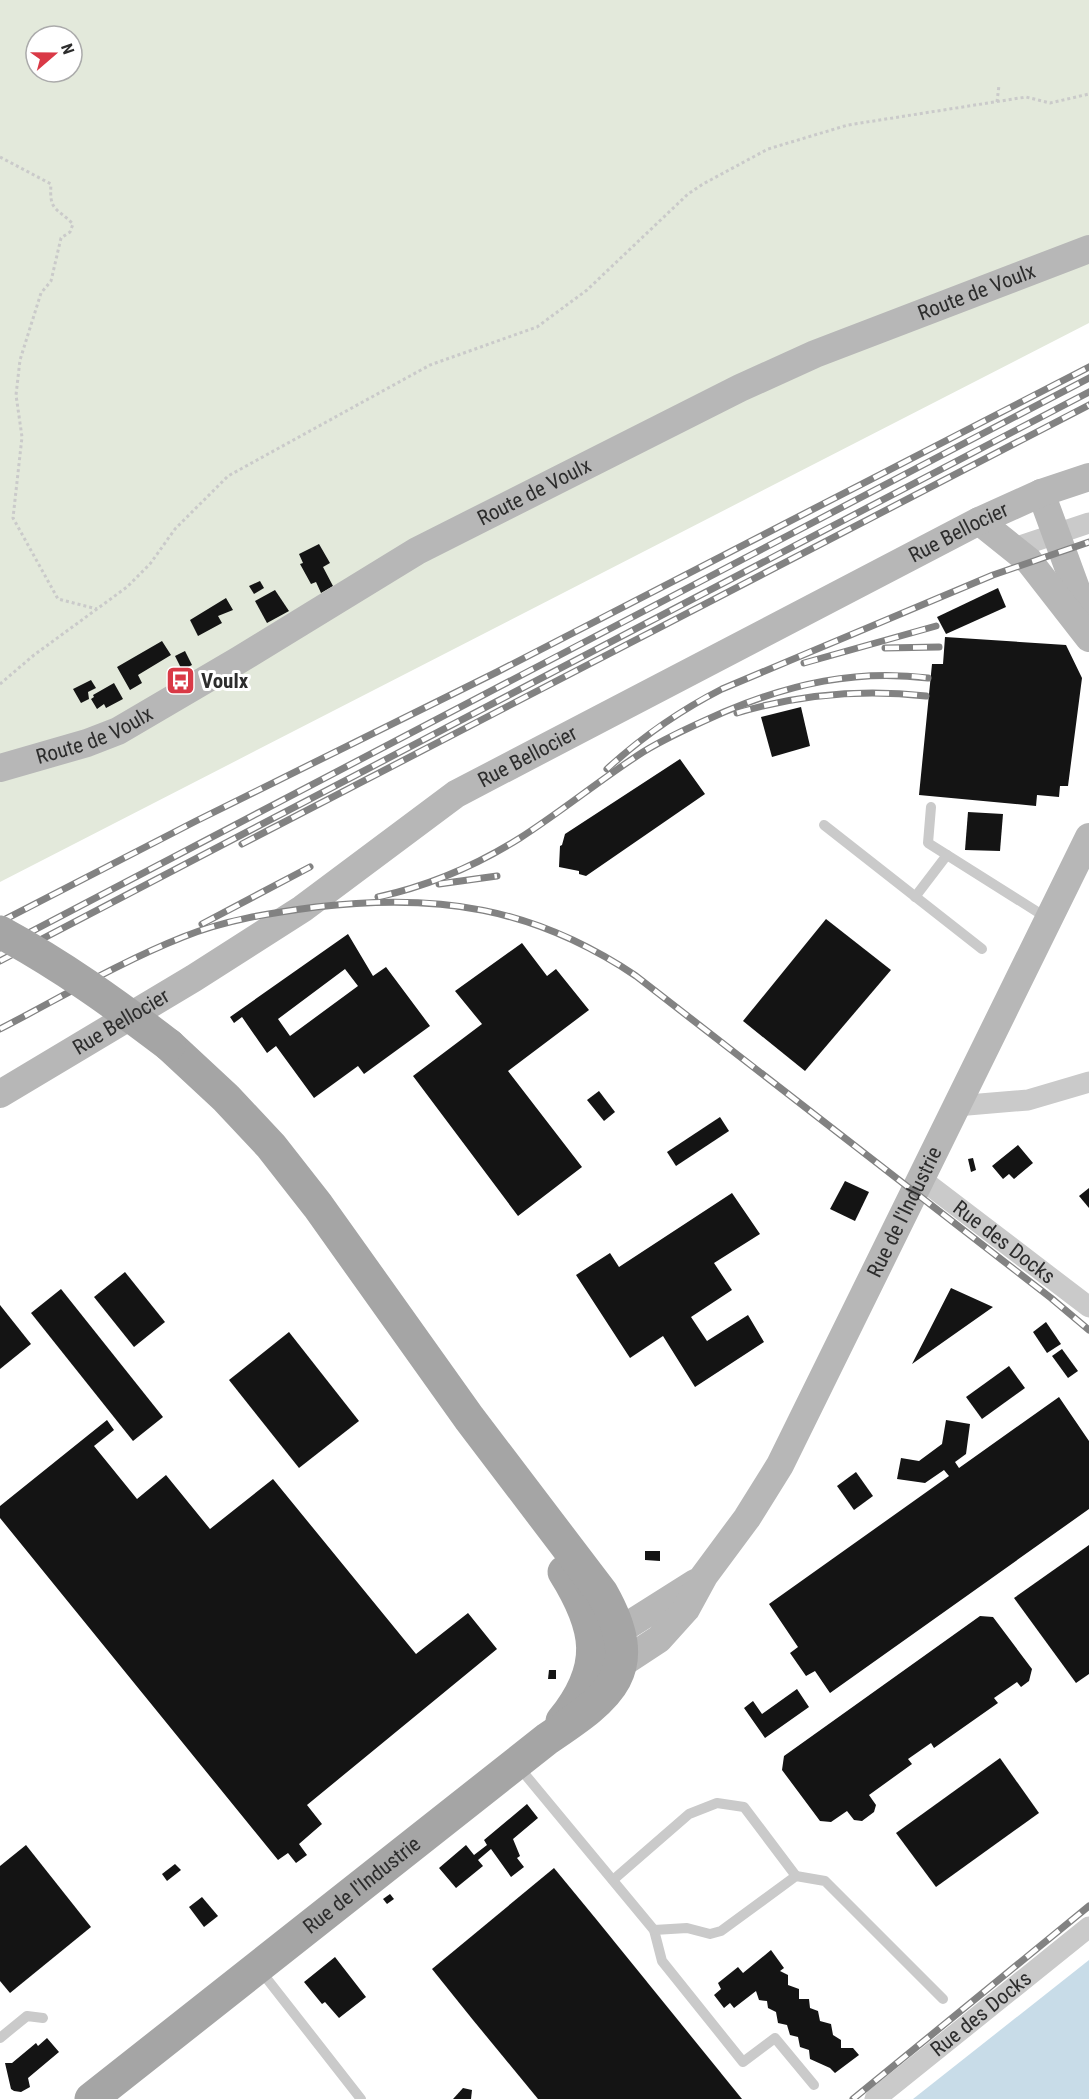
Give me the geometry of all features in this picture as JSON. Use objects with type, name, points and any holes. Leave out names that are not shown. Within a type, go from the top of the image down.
[{"type":"main road","name":"Route de Voulx","points":[[0,768],[87,743],[118,730],[239,660],[417,551],[740,388],[815,354],[1089,249]]},
{"type":"main road","name":"Rue Bellocier","points":[[0,1094],[194,978],[302,909],[456,794],[979,521],[1041,493],[1089,477]]},
{"type":"main road","points":[[1041,493],[1089,624]]},
{"type":"main road","points":[[979,521],[1029,561],[1089,638]]},
{"type":"main road","name":"Rue de l'Industrie","points":[[704,1576],[747,1518],[780,1465],[1089,837]]},
{"type":"main road","points":[[0,932],[43,955],[94,988],[169,1045],[206,1078],[271,1146],[325,1216],[469,1418],[602,1593],[620,1648]]},
{"type":"main road","points":[[469,1418],[579,1596],[589,1619],[620,1648]]},
{"type":"main road","points":[[620,1648],[659,1639],[686,1609],[704,1576]]},
{"type":"main road","points":[[620,1648],[662,1606],[704,1576]]},
{"type":"main road","points":[[602,1593],[628,1602],[662,1606]]},
{"type":"main road","name":"Rue de l'Industrie","points":[[91,2099],[547,1739],[577,1703],[589,1673],[620,1648]]},
{"type":"street","points":[[1014,548],[1056,532],[1089,523]]},
{"type":"street","points":[[956,1106],[1028,1100],[1089,1082]]},
{"type":"street","name":"Rue des Docks","points":[[920,1178],[1089,1307]]},
{"type":"street","name":"Rue des Docks","points":[[875,2099],[1089,1927]]},
{"type":"lane","points":[[931,807],[928,843],[1048,919]]},
{"type":"lane","points":[[824,825],[982,949]]},
{"type":"lane","points":[[915,897],[947,855]]},
{"type":"lane","points":[[516,1764],[654,1930],[662,1961],[743,2062],[775,2038],[814,2085]]},
{"type":"lane","points":[[613,1880],[689,1814],[717,1803],[744,1807],[796,1876],[825,1881],[943,1999]]},
{"type":"lane","points":[[654,1930],[687,1928],[710,1934],[721,1931],[796,1876]]},
{"type":"lane","points":[[258,1967],[361,2099]]},
{"type":"lane","points":[[0,2038],[27,2016],[43,2018]]},
{"type":"path","points":[[997,102],[999,85]]},
{"type":"path","points":[[0,684],[34,655],[98,610],[150,564],[176,529],[228,476],[430,365],[537,327],[587,290],[688,194],[768,149],[848,125],[1031,97],[1050,103],[1089,94]]},
{"type":"path","points":[[0,157],[51,184],[50,202],[54,209],[73,224],[70,232],[61,238],[51,281],[41,293],[20,360],[16,395],[22,437],[13,518],[58,599],[98,610]]},
{"type":"shaded area","points":[[0,0],[1089,0],[1089,323],[0,882]]},
{"type":"water","points":[[1089,1960],[1089,2099],[913,2099]]},
{"type":"building","points":[[319,544],[330,563],[323,567],[333,586],[321,593],[316,582],[311,584],[300,564],[303,563],[299,554]]},
{"type":"building","points":[[260,581],[264,588],[254,594],[249,586]]},
{"type":"building","points":[[998,588],[1006,607],[946,634],[937,617]]},
{"type":"building","points":[[275,590],[289,611],[267,623],[255,601]]},
{"type":"building","points":[[226,598],[233,610],[218,616],[222,623],[198,636],[190,620]]},
{"type":"building","points":[[945,637],[1066,645],[1082,678],[1068,786],[1060,786],[1059,797],[1037,795],[1036,806],[919,795],[932,664],[943,664]]},
{"type":"building","points":[[162,641],[171,655],[138,675],[142,683],[130,690],[117,667]]},
{"type":"building","points":[[185,651],[192,665],[182,670],[175,656]]},
{"type":"building","points":[[91,680],[96,688],[88,692],[89,699],[81,703],[73,689]]},
{"type":"building","points":[[114,683],[123,699],[106,708],[104,704],[97,709],[91,699],[93,695]]},
{"type":"building","points":[[801,707],[810,746],[772,757],[761,717]]},
{"type":"building","points":[[680,759],[705,794],[586,876],[579,874],[579,871],[559,867],[560,846],[565,834]]},
{"type":"building","points":[[968,812],[1003,814],[1000,851],[965,850]]},
{"type":"building","points":[[826,919],[891,970],[805,1071],[743,1021]]},
{"type":"building","points":[[348,934],[373,976],[386,967],[430,1026],[364,1074],[358,1066],[314,1098],[276,1046],[267,1053],[242,1017],[234,1023],[230,1017]],"holes":[[[345,969],[358,986],[290,1036],[278,1019]]]},
{"type":"building","points":[[522,943],[547,976],[556,969],[589,1010],[508,1071],[582,1167],[518,1216],[413,1076],[482,1024],[455,991]]},
{"type":"building","points":[[599,1091],[615,1112],[604,1121],[587,1100]]},
{"type":"building","points":[[720,1117],[729,1131],[676,1166],[667,1152]]},
{"type":"building","points":[[1018,1145],[1033,1163],[1014,1179],[1009,1174],[1003,1179],[992,1166]]},
{"type":"building","points":[[973,1158],[976,1170],[971,1172],[968,1159]]},
{"type":"building","points":[[845,1181],[869,1192],[855,1221],[830,1209]]},
{"type":"building","points":[[1089,1188],[1089,1208],[1079,1196]]},
{"type":"building","points":[[732,1193],[760,1234],[714,1263],[732,1290],[691,1317],[707,1341],[748,1315],[764,1342],[695,1387],[663,1336],[630,1358],[576,1275],[610,1253],[619,1267]]},
{"type":"building","points":[[125,1272],[165,1322],[134,1347],[94,1297]]},
{"type":"building","points":[[951,1288],[993,1307],[912,1364],[929,1331]]},
{"type":"building","points":[[61,1289],[163,1417],[133,1441],[31,1313]]},
{"type":"building","points":[[0,1305],[31,1344],[0,1369]]},
{"type":"building","points":[[1046,1322],[1061,1344],[1047,1353],[1033,1332]]},
{"type":"building","points":[[289,1332],[359,1421],[299,1468],[229,1380]]},
{"type":"building","points":[[1062,1349],[1078,1371],[1068,1378],[1052,1356]]},
{"type":"building","points":[[1009,1366],[1025,1388],[982,1419],[966,1397]]},
{"type":"building","points":[[1059,1397],[1089,1441],[1089,1509],[830,1693],[815,1671],[806,1676],[790,1653],[798,1647],[769,1604],[949,1476],[944,1470],[925,1483],[897,1479],[901,1458],[919,1461],[942,1444],[946,1420],[970,1424],[966,1454],[955,1462],[959,1468]]},
{"type":"building","points":[[107,1420],[114,1430],[94,1446],[137,1499],[166,1475],[210,1529],[273,1479],[416,1654],[468,1613],[497,1649],[307,1805],[322,1824],[299,1844],[307,1855],[296,1863],[288,1853],[278,1860],[0,1518],[0,1506]]},
{"type":"building","points":[[856,1472],[873,1496],[854,1510],[837,1486]]},
{"type":"building","points":[[1089,1545],[1089,1674],[1076,1683],[1014,1598]]},
{"type":"building","points":[[645,1551],[660,1551],[660,1561],[645,1560]]},
{"type":"building","points":[[980,1616],[993,1617],[1032,1669],[1029,1681],[1021,1687],[1017,1682],[994,1698],[998,1703],[934,1748],[931,1743],[908,1759],[912,1764],[869,1795],[876,1805],[874,1812],[862,1821],[854,1820],[847,1811],[831,1822],[820,1821],[782,1770],[784,1756]]},
{"type":"building","points":[[549,1670],[556,1670],[556,1679],[548,1679]]},
{"type":"building","points":[[797,1689],[809,1707],[765,1738],[744,1708],[753,1701],[762,1714]]},
{"type":"building","points":[[1000,1758],[1039,1813],[936,1887],[896,1833]]},
{"type":"building","points":[[527,1804],[538,1818],[513,1839],[520,1856],[517,1858],[524,1867],[511,1877],[491,1849],[478,1860],[483,1866],[456,1888],[439,1868],[466,1845],[474,1855],[487,1845],[484,1840]]},
{"type":"building","points":[[26,1845],[91,1927],[10,1993],[0,1981],[0,1866]]},
{"type":"building","points":[[175,1864],[181,1870],[167,1881],[162,1874]]},
{"type":"building","points":[[554,1868],[742,2099],[538,2099],[473,2020],[432,1969]]},
{"type":"building","points":[[390,1894],[394,1899],[387,1904],[383,1899]]},
{"type":"building","points":[[202,1897],[218,1916],[204,1927],[189,1907]]},
{"type":"building","points":[[771,1950],[784,1968],[780,1971],[788,1975],[788,1985],[799,1989],[799,1999],[809,1999],[810,2008],[818,2011],[820,2021],[831,2024],[833,2035],[841,2040],[841,2048],[853,2048],[859,2055],[835,2073],[830,2068],[810,2059],[809,2050],[800,2047],[798,2037],[790,2035],[787,2025],[778,2023],[776,2012],[768,2008],[767,2001],[759,2000],[756,1991],[734,2008],[730,2003],[724,2008],[714,1995],[721,1989],[718,1983],[738,1967],[743,1973]]},
{"type":"building","points":[[335,1957],[366,1997],[339,2018],[325,2002],[322,2004],[304,1982]]},
{"type":"building","points":[[47,2038],[59,2052],[28,2078],[30,2087],[21,2092],[14,2091],[11,2089],[5,2063],[12,2063],[36,2043],[38,2046]]},
{"type":"building","points":[[463,2088],[472,2090],[471,2099],[453,2099]]},
{"type":"railway","points":[[0,922],[196,821],[497,672],[1089,367]]},
{"type":"railway","points":[[0,948],[1089,378]]},
{"type":"railway","points":[[0,961],[1089,392]]},
{"type":"railway","points":[[242,844],[1089,405]]},
{"type":"railway","points":[[607,769],[662,725],[722,689],[993,575],[1089,542]]},
{"type":"railway","points":[[804,663],[936,626]]},
{"type":"railway","points":[[885,648],[939,647]]},
{"type":"railway","points":[[378,897],[434,881],[487,857],[536,828],[653,746],[749,702],[799,687],[849,677],[928,678]]},
{"type":"railway","points":[[737,713],[783,702],[830,695],[878,693],[926,696]]},
{"type":"railway","points":[[202,924],[310,867]]},
{"type":"railway","points":[[439,884],[497,876]]},
{"type":"railway","points":[[0,1029],[113,969],[160,947],[199,931],[248,918],[316,907],[403,902],[444,904],[483,910],[522,920],[560,934],[636,976],[1051,1298],[1089,1330]]},
{"type":"railway","points":[[853,2099],[1089,1906]]},
{"type":"place","name":"Voulx","points":[[180,681]]}]
